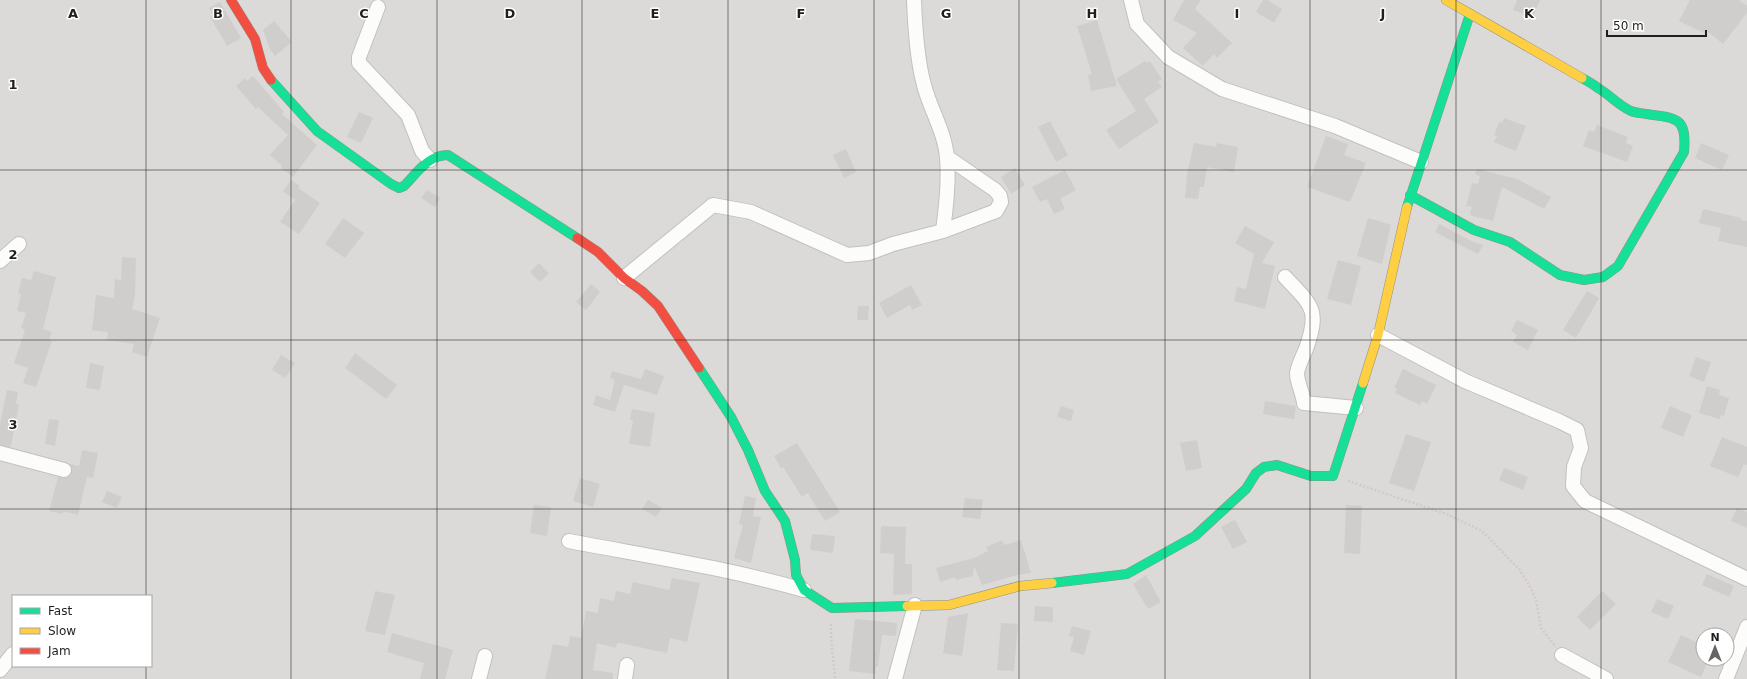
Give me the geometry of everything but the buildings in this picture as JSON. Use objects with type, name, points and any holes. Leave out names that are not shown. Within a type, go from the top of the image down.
[{"type":"street","points":[[231,0],[255,39],[263,68],[317,131],[391,184],[399,188],[404,186],[430,160],[439,155],[448,155],[560,229],[598,252],[624,278],[642,291],[658,306],[731,417],[748,450],[765,491],[785,521],[795,560],[796,575],[804,590]]},
{"type":"street","points":[[914,0],[915,23],[923,84],[939,126],[947,157],[946,200],[943,231]]},
{"type":"street","points":[[1131,0],[1137,24],[1168,58],[1222,88],[1335,126],[1421,162]]},
{"type":"street","points":[[1410,195],[1474,230],[1510,242],[1560,275],[1584,280],[1604,277],[1618,266],[1684,152],[1683,128],[1679,122],[1671,117],[1633,112],[1618,104],[1599,88],[1508,34],[1446,0]]},
{"type":"street","points":[[378,7],[359,57],[359,63],[408,114],[422,151],[430,160]]},
{"type":"street","points":[[569,541],[710,567],[768,580],[804,590],[832,608],[960,603],[1020,586],[1127,574],[1195,536],[1251,485],[1256,472],[1265,465],[1276,464],[1310,476],[1333,476],[1356,408],[1378,335],[1410,195],[1470,14]]},
{"type":"street","points":[[624,278],[713,206],[752,212],[847,255],[869,253],[893,244],[943,231],[996,211],[1001,202],[1000,196],[996,190],[947,157]]},
{"type":"street","points":[[0,261],[19,244]]},
{"type":"street","points":[[1285,276],[1309,302],[1312,311],[1312,332],[1297,370],[1297,378],[1304,403],[1356,408]]},
{"type":"street","points":[[1378,335],[1465,381],[1577,430],[1581,448],[1574,466],[1573,486],[1585,501],[1747,578]]},
{"type":"street","points":[[0,453],[64,470]]},
{"type":"street","points":[[895,679],[915,605]]},
{"type":"street","points":[[1726,679],[1747,627]]},
{"type":"street","points":[[1562,654],[1606,679]]},
{"type":"street","points":[[0,670],[12,655]]},
{"type":"street","points":[[479,679],[485,656]]},
{"type":"street","points":[[625,679],[627,665]]},
{"type":"path","points":[[1333,476],[1449,515],[1482,531],[1523,574],[1536,599],[1541,628],[1562,654]]},
{"type":"path","points":[[832,608],[831,637],[835,679]]},
{"type":"shaded area","points":[[0,0],[1747,0],[1747,679],[0,679]]},
{"type":"traffic: fast","points":[[1407,207],[1470,14]]},
{"type":"traffic: fast","points":[[1410,195],[1474,230],[1510,242],[1560,275],[1584,280],[1603,277],[1618,266],[1684,152],[1684,132],[1678,121],[1665,117],[1631,111],[1582,78]]},
{"type":"traffic: fast","points":[[271,80],[317,131],[391,184],[399,188],[404,186],[418,170],[429,161],[448,155],[577,238]]},
{"type":"traffic: fast","points":[[699,368],[731,417],[748,450],[765,491],[785,521],[795,560],[796,575],[804,590],[832,608],[907,606]]},
{"type":"traffic: fast","points":[[1052,583],[1127,574],[1195,536],[1246,489],[1256,473],[1264,467],[1277,465],[1311,476],[1333,476],[1363,383]]},
{"type":"traffic: slow","points":[[1446,0],[1582,78]]},
{"type":"traffic: slow","points":[[1363,383],[1378,335],[1407,207]]},
{"type":"traffic: slow","points":[[907,606],[949,605],[1020,586],[1052,583]]},
{"type":"traffic: jam","points":[[231,0],[255,39],[263,68],[271,80]]},
{"type":"traffic: jam","points":[[577,238],[598,252],[624,278],[642,291],[658,306],[699,368]]}]
